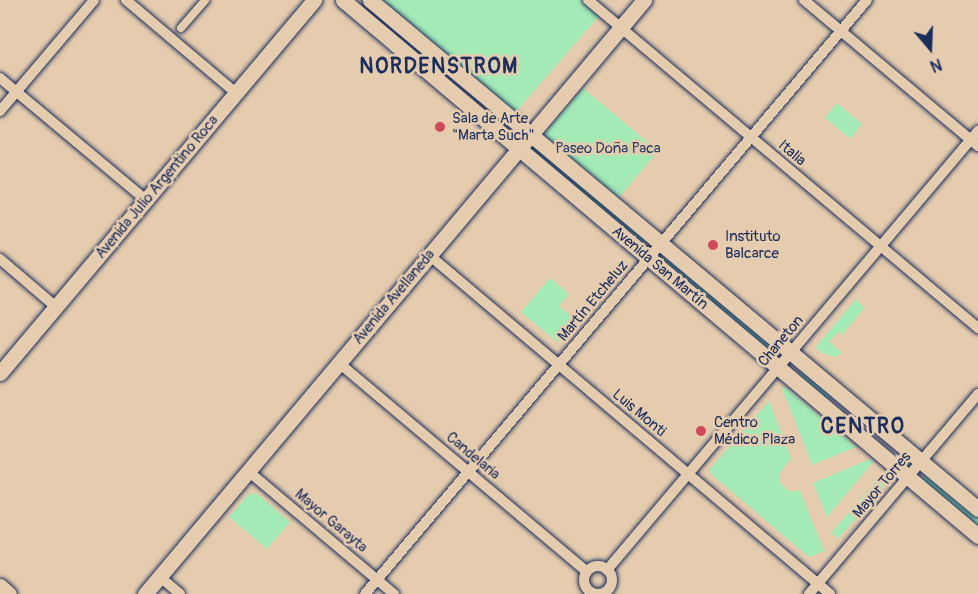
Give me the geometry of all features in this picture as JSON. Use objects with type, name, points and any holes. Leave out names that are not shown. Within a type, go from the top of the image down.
[{"type":"main road","name":"Avenida Julio Argentino Roca","points":[[0,374],[314,0]]},
{"type":"main road","name":"Avenida San Martín","points":[[343,0],[978,536]]},
{"type":"main road","name":"Avenida San Martín","points":[[370,0],[978,509]]},
{"type":"main road","name":"Avenida Avellaneda","points":[[145,594],[644,0]]},
{"type":"main road","points":[[0,586],[9,594]]},
{"type":"street","points":[[0,111],[94,0]]},
{"type":"street","points":[[126,0],[236,93]]},
{"type":"street","points":[[181,28],[205,0]]},
{"type":"street","name":"Italia","points":[[588,0],[978,328]]},
{"type":"street","points":[[804,0],[976,139]]},
{"type":"street","name":"Martín Etcheluz","points":[[365,594],[867,0]]},
{"type":"street","points":[[0,78],[146,200]]},
{"type":"street","name":"Chaneton","points":[[606,570],[880,246],[976,139]]},
{"type":"street","name":"Luis Monti","points":[[429,255],[830,594]]},
{"type":"street","points":[[0,260],[56,307]]},
{"type":"street","name":"Candelaria","points":[[339,363],[587,572]]},
{"type":"street","name":"Mayor Torres","points":[[809,594],[978,394]]},
{"type":"street","name":"Mayor Garayta","points":[[248,471],[394,594]]},
{"type":"street","points":[[594,567],[606,570],[611,577],[611,592],[601,594],[588,592],[584,579],[587,572],[594,567]]},
{"type":"street","points":[[160,577],[180,594]]},
{"type":"green space","points":[[381,0],[580,0],[599,16],[515,113]]},
{"type":"green space","name":"Paseo Doña Paca","points":[[583,88],[658,151],[619,198],[544,135]]},
{"type":"green space","points":[[837,103],[862,124],[850,139],[825,118]]},
{"type":"green space","points":[[532,145],[646,239],[643,243],[529,151]]},
{"type":"green space","points":[[665,257],[779,351],[776,355],[662,260]]},
{"type":"green space","points":[[550,278],[569,294],[559,306],[578,322],[562,341],[556,341],[521,312]]},
{"type":"green space","points":[[856,299],[864,308],[842,335],[838,332],[829,342],[842,353],[835,357],[815,348]]},
{"type":"green space","points":[[807,370],[838,396],[824,402],[793,377]]},
{"type":"green space","points":[[785,387],[856,447],[812,465],[782,388]]},
{"type":"green space","points":[[769,401],[791,458],[780,473],[780,482],[788,491],[800,491],[824,551],[809,557],[711,474],[710,469]]},
{"type":"green space","points":[[870,459],[873,462],[827,517],[813,483]]},
{"type":"green space","points":[[885,471],[892,477],[838,539],[831,533]]},
{"type":"green space","points":[[929,474],[978,513],[978,532],[921,480]]},
{"type":"green space","points":[[256,493],[290,522],[267,549],[229,517],[248,495]]},
{"type":"place","name":"Sala de Arte \"Marta Such\"","points":[[440,127]]},
{"type":"place","name":"Instituto Balcarce","points":[[713,245]]},
{"type":"place","name":"Centro Médico Plaza","points":[[701,431]]},
{"type":"district","name":"NORDENSTROM","points":[[439,67]]},
{"type":"district","name":"CENTRO","points":[[863,427]]}]
